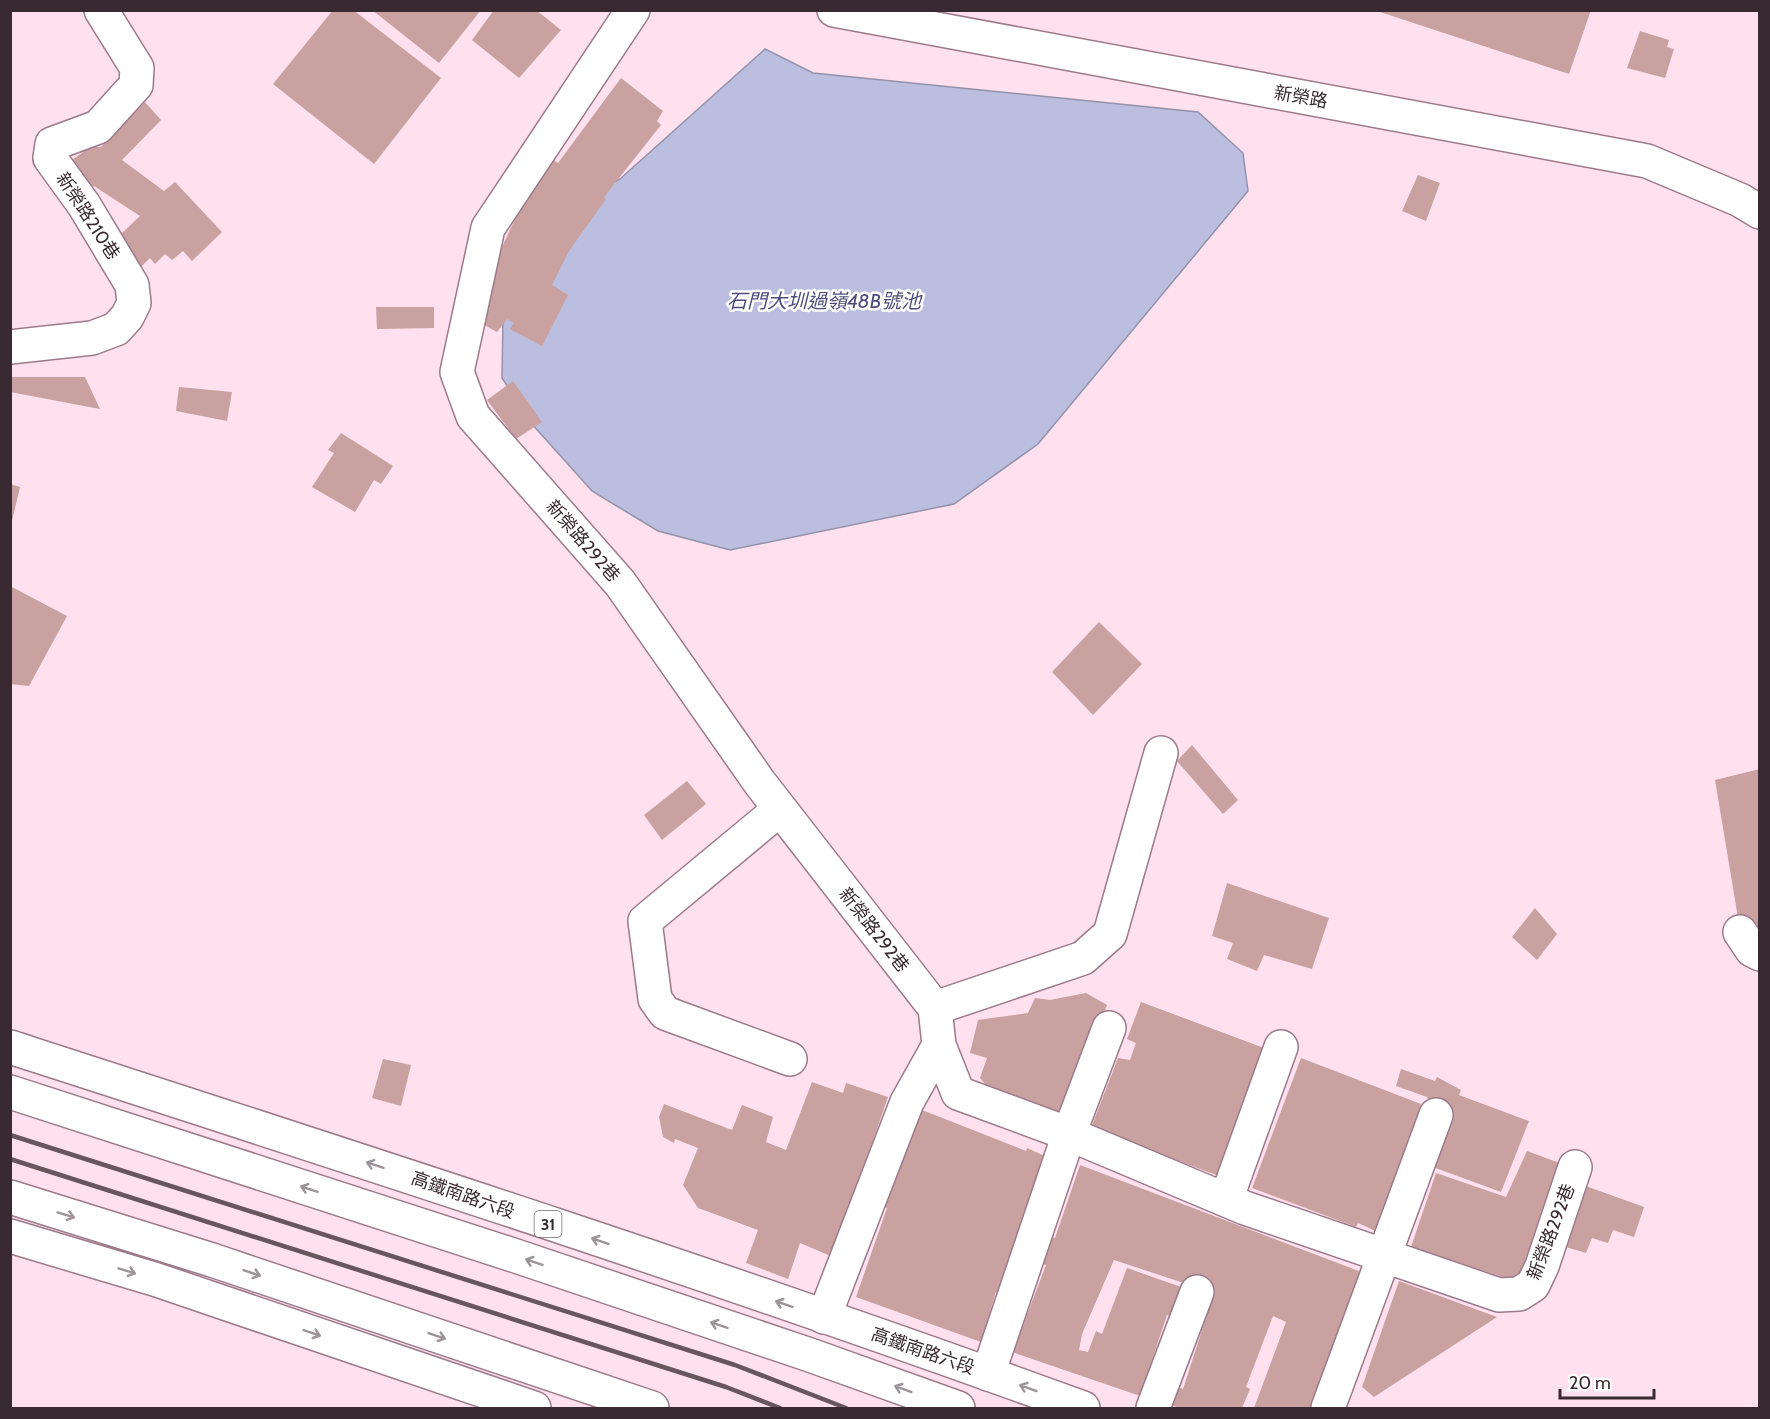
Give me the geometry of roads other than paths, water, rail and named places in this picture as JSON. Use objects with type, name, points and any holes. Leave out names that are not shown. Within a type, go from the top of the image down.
[{"type":"main road","name":"新榮路210巷","points":[[10,348],[92,338],[116,329],[127,317],[134,303],[132,285],[84,205],[50,158],[52,144],[98,127],[136,85],[137,68],[101,10]]},
{"type":"main road","name":"新榮路292巷","points":[[633,10],[488,228],[457,372],[473,416],[620,582],[780,809],[935,1008],[939,1045],[958,1093],[1069,1134],[1226,1200],[1498,1295],[1519,1294],[1533,1285],[1542,1266],[1575,1167]]},
{"type":"main road","name":"新榮路","points":[[834,10],[1647,161],[1760,212]]},
{"type":"main road","points":[[935,1008],[1083,958],[1110,934],[1161,753]]},
{"type":"main road","points":[[780,809],[645,921],[655,999],[664,1013],[790,1059]]},
{"type":"main road","points":[[988,1374],[1069,1134],[1109,1028]]},
{"type":"main road","points":[[824,1317],[907,1102],[939,1045]]},
{"type":"main road","name":"高鐵南路六段","points":[[10,1047],[391,1170],[824,1317],[1083,1408]]},
{"type":"main road","points":[[1226,1200],[1281,1047]]},
{"type":"main road","name":"31","points":[[10,1092],[539,1264],[810,1355],[952,1407]]},
{"type":"main road","points":[[1328,1408],[1436,1115]]},
{"type":"main road","points":[[10,1197],[212,1260],[652,1408]]},
{"type":"main road","points":[[10,1236],[154,1279],[534,1408]]},
{"type":"main road","points":[[1153,1408],[1197,1292]]},
{"type":"water","name":"石門大圳過嶺48B號池","points":[[765,49],[813,73],[1198,112],[1243,153],[1248,191],[1038,444],[954,504],[730,550],[658,531],[592,491],[531,423],[502,378],[503,317],[562,216],[620,179]]},
{"type":"railway","points":[[10,1135],[735,1365],[846,1408]]},
{"type":"railway","points":[[10,1159],[726,1387],[780,1408]]}]
